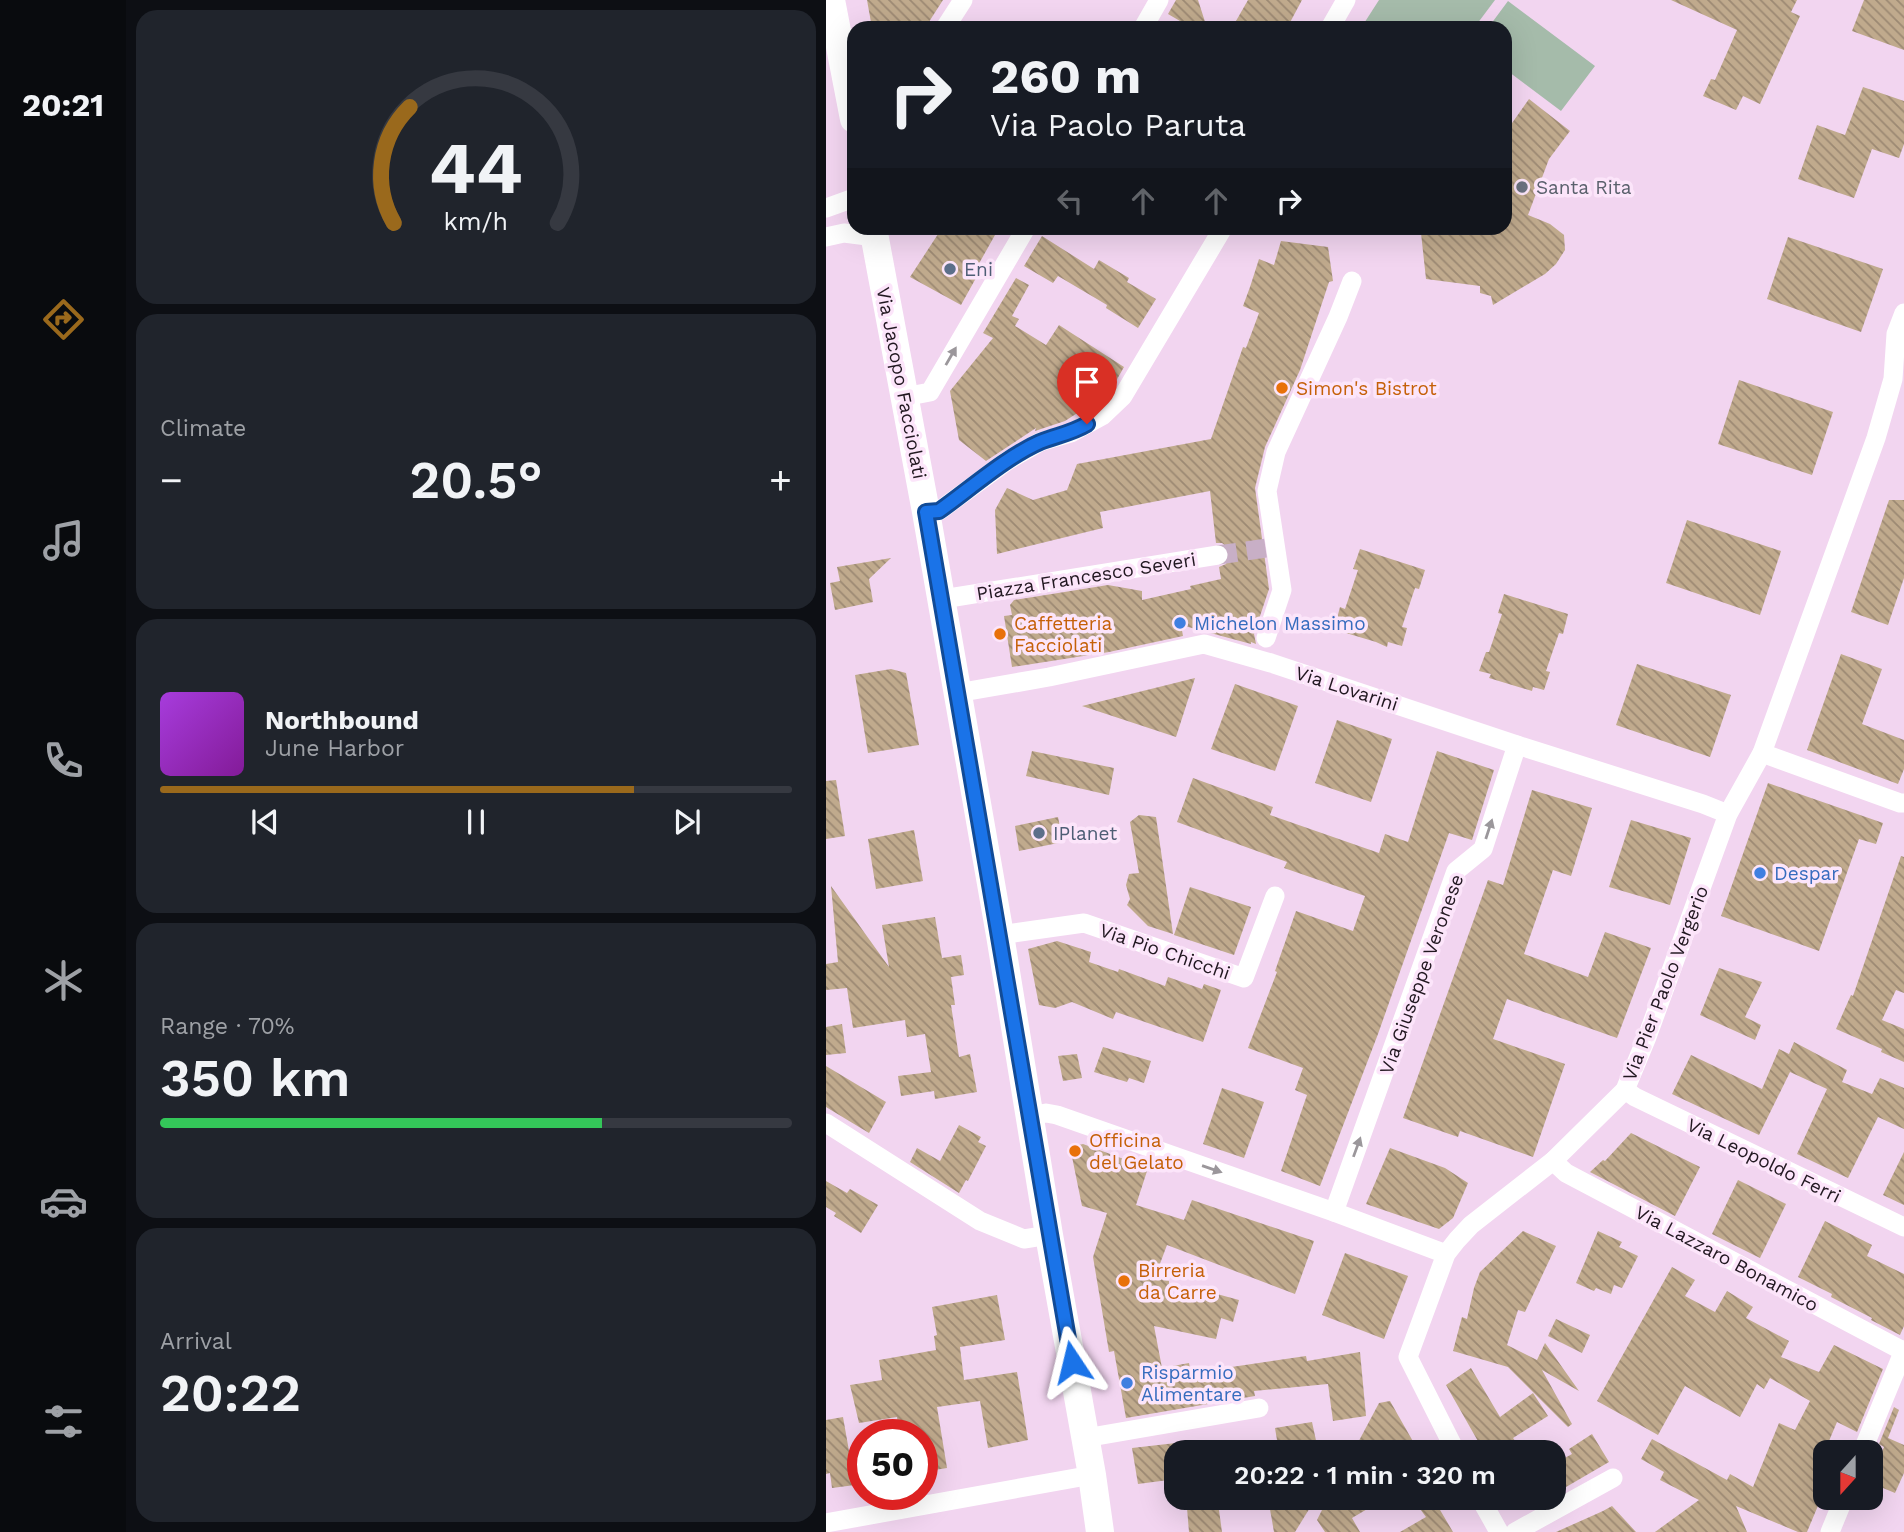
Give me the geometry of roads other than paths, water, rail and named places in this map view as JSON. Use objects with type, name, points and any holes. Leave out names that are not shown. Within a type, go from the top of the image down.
[{"type":"main road","points":[[831,0],[847,83]]},
{"type":"main road","name":"Via Jacopo Facciolati","points":[[855,235],[904,397],[926,512],[1100,1532]]},
{"type":"street","points":[[950,21],[963,0]]},
{"type":"street","points":[[1147,21],[1159,0]]},
{"type":"street","points":[[1334,21],[1346,0]]},
{"type":"street","points":[[826,208],[847,200]]},
{"type":"street","points":[[904,397],[930,392],[1022,235]]},
{"type":"street","points":[[926,512],[939,511],[1007,461],[1040,442],[1071,433],[1102,416],[1123,396],[1219,235]]},
{"type":"street","points":[[1263,648],[1282,590],[1271,547],[1267,491],[1276,452],[1352,281]]},
{"type":"street","name":"Via Pier Paolo Vergerio","points":[[1446,1254],[1471,1225],[1553,1161],[1625,1090],[1728,814],[1762,752],[1876,438],[1899,382],[1896,334],[1904,313]]},
{"type":"street","name":"Piazza Francesco Severi","points":[[955,597],[1218,555]]},
{"type":"street","name":"Via Lovarini","points":[[957,693],[1049,677],[1203,644],[1263,648],[1517,745],[1711,806],[1728,814]]},
{"type":"street","name":"Via Giuseppe Veronese","points":[[1335,1212],[1455,871],[1483,849],[1517,745]]},
{"type":"street","points":[[1762,752],[1904,803]]},
{"type":"street","name":"Via Pio Chicchi","points":[[1000,934],[1084,923],[1244,978],[1275,896]]},
{"type":"street","name":"Via Leopoldo Ferri","points":[[1625,1090],[1904,1227]]},
{"type":"street","points":[[1030,1116],[1046,1113],[1057,1115],[1335,1212],[1446,1254],[1408,1357],[1451,1440]]},
{"type":"street","points":[[826,1123],[980,1221],[1024,1239],[1049,1235]]},
{"type":"street","name":"Via Lazzaro Bonamico","points":[[1553,1161],[1566,1173],[1904,1351]]},
{"type":"street","points":[[1867,1440],[1904,1351]]},
{"type":"street","points":[[1085,1438],[1259,1408]]},
{"type":"street","points":[[826,1523],[1092,1475]]},
{"type":"street","points":[[1515,1532],[1613,1478]]},
{"type":"street","points":[[1487,1510],[1499,1532]]},
{"type":"street","points":[[1830,1532],[1839,1510]]},
{"type":"tunnel","points":[[1218,555],[1267,548]]},
{"type":"place","name":"Santa Rita","points":[[1522,187]]},
{"type":"place","name":"Eni","points":[[950,269]]},
{"type":"place","name":"Simon's Bistrot","points":[[1282,388]]},
{"type":"place","name":"Michelon Massimo","points":[[1180,623]]},
{"type":"place","name":"Caffetteria Facciolati","points":[[1000,634]]},
{"type":"place","name":"IPlanet","points":[[1039,833]]},
{"type":"place","name":"Despar","points":[[1760,873]]},
{"type":"place","name":"Officina del Gelato","points":[[1075,1151]]},
{"type":"place","name":"Birreria da Carre","points":[[1124,1281]]},
{"type":"place","name":"Risparmio Alimentare","points":[[1127,1383]]}]
